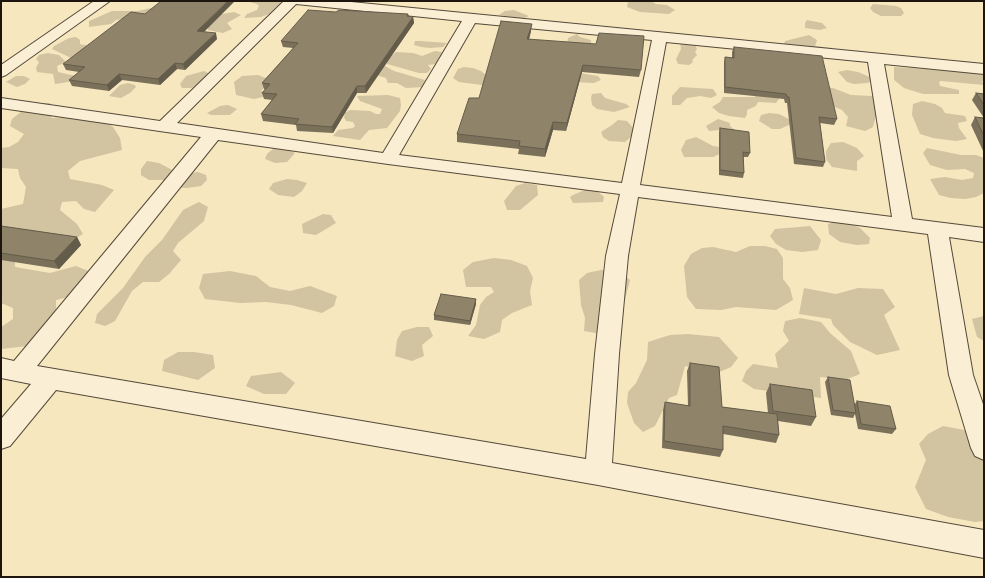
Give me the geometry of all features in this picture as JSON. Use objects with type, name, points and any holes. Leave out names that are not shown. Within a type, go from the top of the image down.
[{"type":"street","points":[[1,72],[103,1]]},
{"type":"street","points":[[164,127],[292,1]]},
{"type":"street","points":[[300,1],[984,69]]},
{"type":"street","points":[[388,159],[472,18]]},
{"type":"street","points":[[598,472],[607,354],[617,256],[660,37]]},
{"type":"street","points":[[875,58],[902,223]]},
{"type":"street","points":[[1,119],[9,104],[388,159],[902,223],[984,235]]},
{"type":"street","points":[[213,134],[10,370],[50,379],[598,472],[984,544]]},
{"type":"street","points":[[937,228],[961,375],[984,448]]},
{"type":"street","points":[[1,438],[50,379]]},
{"type":"shaded area","points":[[246,1],[281,1],[280,6],[272,13],[261,17],[244,18],[247,14],[257,10],[259,6]]},
{"type":"shaded area","points":[[628,1],[651,1],[656,4],[667,5],[675,10],[669,14],[640,12],[627,7]]},
{"type":"shaded area","points":[[873,4],[896,6],[901,8],[904,13],[901,16],[881,16],[873,12],[870,8]]},
{"type":"shaded area","points":[[155,7],[167,8],[139,17],[116,20],[111,24],[89,27],[89,21],[112,11],[138,11]]},
{"type":"shaded area","points":[[514,10],[529,16],[523,19],[499,15],[505,11]]},
{"type":"shaded area","points":[[234,12],[241,15],[227,23],[232,29],[223,33],[208,30],[208,27],[217,15]]},
{"type":"shaded area","points":[[807,20],[822,23],[827,28],[820,30],[805,28],[805,23]]},
{"type":"shaded area","points":[[577,34],[580,37],[591,40],[591,44],[588,46],[567,45],[568,38]]},
{"type":"shaded area","points":[[809,35],[817,40],[815,46],[833,48],[830,50],[785,48],[785,41]]},
{"type":"shaded area","points":[[76,37],[80,40],[80,44],[89,46],[71,58],[52,49],[54,46],[69,38]]},
{"type":"shaded area","points":[[415,41],[447,43],[443,47],[430,48],[414,45]]},
{"type":"shaded area","points":[[680,42],[694,43],[697,49],[695,52],[697,55],[692,60],[693,62],[689,65],[678,64],[676,59],[681,49]]},
{"type":"shaded area","points":[[435,51],[442,52],[443,58],[435,64],[428,65],[431,69],[427,73],[419,73],[387,64],[388,59],[396,52],[413,53],[422,56]]},
{"type":"shaded area","points":[[48,53],[59,55],[66,62],[57,66],[58,72],[80,77],[75,81],[55,84],[53,74],[37,72],[36,68],[39,62],[36,59],[39,55]]},
{"type":"shaded area","points":[[385,66],[394,71],[425,80],[423,87],[406,88],[397,83],[388,83],[386,78],[376,75],[372,68]]},
{"type":"shaded area","points":[[464,67],[481,71],[487,76],[483,89],[482,85],[459,82],[453,78],[458,69]]},
{"type":"shaded area","points":[[894,67],[963,71],[984,74],[984,81],[982,81],[984,85],[941,81],[939,82],[940,86],[959,90],[959,94],[923,94],[904,88],[894,80]]},
{"type":"shaded area","points":[[847,70],[858,72],[872,78],[873,81],[854,84],[847,82],[838,72]]},
{"type":"shaded area","points":[[204,71],[210,74],[192,88],[182,88],[180,84],[186,76]]},
{"type":"shaded area","points":[[579,73],[598,76],[601,80],[594,83],[574,82]]},
{"type":"shaded area","points":[[258,75],[271,80],[261,91],[265,92],[263,97],[254,99],[236,95],[234,82],[242,76]]},
{"type":"shaded area","points":[[16,76],[24,76],[30,79],[25,84],[17,87],[6,82]]},
{"type":"shaded area","points":[[128,83],[135,85],[136,87],[130,93],[121,98],[109,96],[120,85]]},
{"type":"shaded area","points":[[680,87],[713,89],[717,95],[711,98],[700,96],[687,98],[680,105],[672,105],[672,96]]},
{"type":"shaded area","points":[[822,87],[833,88],[851,95],[872,96],[878,101],[878,108],[873,127],[865,131],[846,126],[848,117],[842,110],[833,106]]},
{"type":"shaded area","points":[[756,91],[778,92],[779,99],[776,103],[758,102],[756,106],[747,110],[745,118],[719,113],[712,107],[720,102],[723,97],[755,97]]},
{"type":"shaded area","points":[[601,93],[605,98],[626,104],[630,107],[614,112],[597,109],[592,105],[592,94]]},
{"type":"shaded area","points":[[388,95],[400,98],[401,105],[400,111],[387,128],[369,130],[360,140],[333,136],[338,130],[353,128],[355,126],[353,122],[346,121],[344,117],[345,113],[350,110],[370,111],[380,114],[382,109],[360,101],[357,96]]},
{"type":"shaded area","points":[[922,101],[935,104],[942,108],[945,113],[965,116],[967,121],[958,123],[959,128],[967,139],[956,141],[933,138],[920,134],[912,115],[913,104]]},
{"type":"shaded area","points":[[39,103],[50,103],[55,112],[51,118],[66,117],[90,110],[113,127],[120,138],[122,150],[80,161],[68,171],[70,179],[102,185],[114,190],[95,212],[84,209],[76,201],[62,202],[60,210],[77,224],[83,234],[75,239],[1,227],[1,209],[23,204],[26,187],[20,178],[18,169],[1,168],[1,148],[9,147],[18,142],[24,134],[10,126],[12,119],[22,111]]},
{"type":"shaded area","points":[[228,105],[237,109],[230,115],[211,115],[207,113],[220,106]]},
{"type":"shaded area","points":[[769,113],[779,114],[789,119],[791,124],[780,129],[772,129],[759,121],[761,115]]},
{"type":"shaded area","points":[[718,119],[730,123],[730,126],[736,131],[709,131],[706,126]]},
{"type":"shaded area","points":[[618,120],[627,121],[633,128],[632,136],[625,142],[609,141],[603,137],[601,132]]},
{"type":"shaded area","points":[[696,137],[713,146],[731,149],[713,157],[684,157],[681,150],[686,140]]},
{"type":"shaded area","points":[[843,142],[857,148],[864,156],[857,161],[857,171],[832,167],[826,159],[826,151],[831,143]]},
{"type":"shaded area","points":[[274,148],[285,148],[295,153],[287,162],[275,163],[265,159],[267,154]]},
{"type":"shaded area","points":[[927,148],[961,155],[976,155],[984,158],[984,193],[976,197],[965,199],[939,195],[930,179],[945,177],[962,180],[973,178],[974,173],[965,169],[947,170],[930,165],[923,153]]},
{"type":"shaded area","points":[[147,161],[159,163],[178,173],[186,174],[198,172],[206,175],[207,180],[201,186],[187,188],[171,187],[164,180],[149,180],[141,175],[141,169]]},
{"type":"shaded area","points":[[287,179],[307,183],[302,191],[294,197],[278,195],[269,189],[273,183]]},
{"type":"shaded area","points":[[525,183],[537,185],[538,195],[520,210],[507,210],[504,201],[516,186]]},
{"type":"shaded area","points":[[587,189],[597,191],[604,197],[603,202],[573,203],[570,197]]},
{"type":"shaded area","points":[[199,202],[208,207],[204,221],[178,243],[173,251],[181,260],[169,274],[159,282],[143,282],[132,291],[115,321],[105,326],[95,323],[97,314],[123,288],[145,257],[162,240],[183,210]]},
{"type":"shaded area","points":[[323,214],[331,215],[336,223],[316,235],[303,233],[302,224]]},
{"type":"shaded area","points":[[842,220],[860,228],[870,238],[869,244],[857,245],[840,242],[829,234],[828,224]]},
{"type":"shaded area","points":[[810,226],[821,240],[818,250],[802,252],[786,250],[776,244],[770,236],[775,229]]},
{"type":"shaded area","points":[[750,246],[765,246],[777,249],[783,258],[783,279],[790,288],[793,300],[776,310],[736,307],[721,310],[696,309],[687,297],[684,266],[691,254],[702,248],[713,247],[736,252]]},
{"type":"shaded area","points":[[1,250],[15,259],[15,267],[50,273],[76,266],[101,276],[77,295],[56,300],[56,310],[45,328],[28,346],[1,349],[1,327],[13,319],[13,308],[1,303]]},
{"type":"shaded area","points":[[494,258],[511,260],[527,266],[533,278],[530,291],[532,305],[512,313],[502,320],[500,332],[484,339],[468,336],[476,325],[480,305],[486,297],[494,292],[491,287],[466,287],[463,270],[473,262]]},
{"type":"shaded area","points":[[601,270],[620,272],[630,280],[625,300],[612,314],[601,334],[584,331],[585,318],[581,305],[579,280],[587,273]]},
{"type":"shaded area","points":[[230,271],[256,276],[270,287],[290,291],[310,286],[337,296],[334,306],[322,313],[291,305],[266,302],[240,303],[205,299],[199,288],[203,274]]},
{"type":"shaded area","points":[[804,288],[836,294],[858,288],[883,289],[895,307],[884,315],[900,350],[877,355],[850,342],[833,325],[831,319],[799,314]]},
{"type":"shaded area","points":[[984,316],[984,341],[977,337],[972,319]]},
{"type":"shaded area","points":[[800,318],[821,322],[830,333],[851,351],[860,374],[845,380],[820,377],[821,398],[754,389],[742,381],[746,371],[753,364],[778,368],[775,354],[789,341],[783,331],[785,321]]},
{"type":"shaded area","points":[[417,327],[429,327],[433,336],[422,345],[424,356],[412,361],[395,356],[397,340],[402,331]]},
{"type":"shaded area","points":[[688,334],[719,337],[738,358],[731,367],[717,373],[685,366],[677,395],[669,398],[655,426],[643,432],[634,423],[627,403],[628,392],[636,383],[647,360],[648,342],[670,335]]},
{"type":"shaded area","points":[[178,352],[194,352],[213,355],[215,368],[198,380],[162,371],[164,360]]},
{"type":"shaded area","points":[[281,372],[295,383],[286,394],[264,394],[246,386],[251,376]]},
{"type":"shaded area","points":[[943,426],[970,431],[984,438],[984,521],[975,522],[948,517],[926,509],[915,487],[926,460],[919,444],[928,434]]},
{"type":"building","points":[[161,1],[228,1],[197,31],[216,33],[183,64],[175,63],[158,79],[119,74],[107,85],[69,80],[85,67],[63,64],[131,12],[145,14]]},
{"type":"building","points":[[308,10],[336,12],[339,10],[408,14],[407,16],[413,17],[365,86],[357,86],[332,127],[295,124],[299,119],[261,114],[277,94],[262,93],[270,84],[262,83],[298,43],[281,41]]},
{"type":"building","points":[[501,21],[532,24],[527,39],[596,44],[599,33],[644,36],[641,70],[583,65],[567,123],[553,122],[545,149],[519,146],[520,141],[457,134],[469,98],[479,98]]},
{"type":"building","points":[[734,47],[822,56],[837,119],[819,117],[825,162],[796,158],[789,97],[787,97],[786,94],[725,87],[725,57],[734,58]]},
{"type":"building","points":[[976,93],[984,94],[984,105]]},
{"type":"building","points":[[975,117],[984,118],[984,136]]},
{"type":"building","points":[[720,128],[749,132],[750,153],[743,152],[744,173],[720,170]]},
{"type":"building","points":[[1,226],[77,237],[54,261],[1,253]]},
{"type":"building","points":[[441,294],[476,299],[470,321],[434,315]]},
{"type":"building","points":[[690,363],[719,367],[722,407],[777,414],[779,435],[723,426],[723,450],[664,441],[665,402],[690,406]]},
{"type":"building","points":[[828,377],[850,380],[856,413],[833,410]]},
{"type":"building","points":[[770,384],[812,390],[816,417],[773,411]]},
{"type":"building","points":[[857,401],[890,406],[896,429],[861,424]]}]
